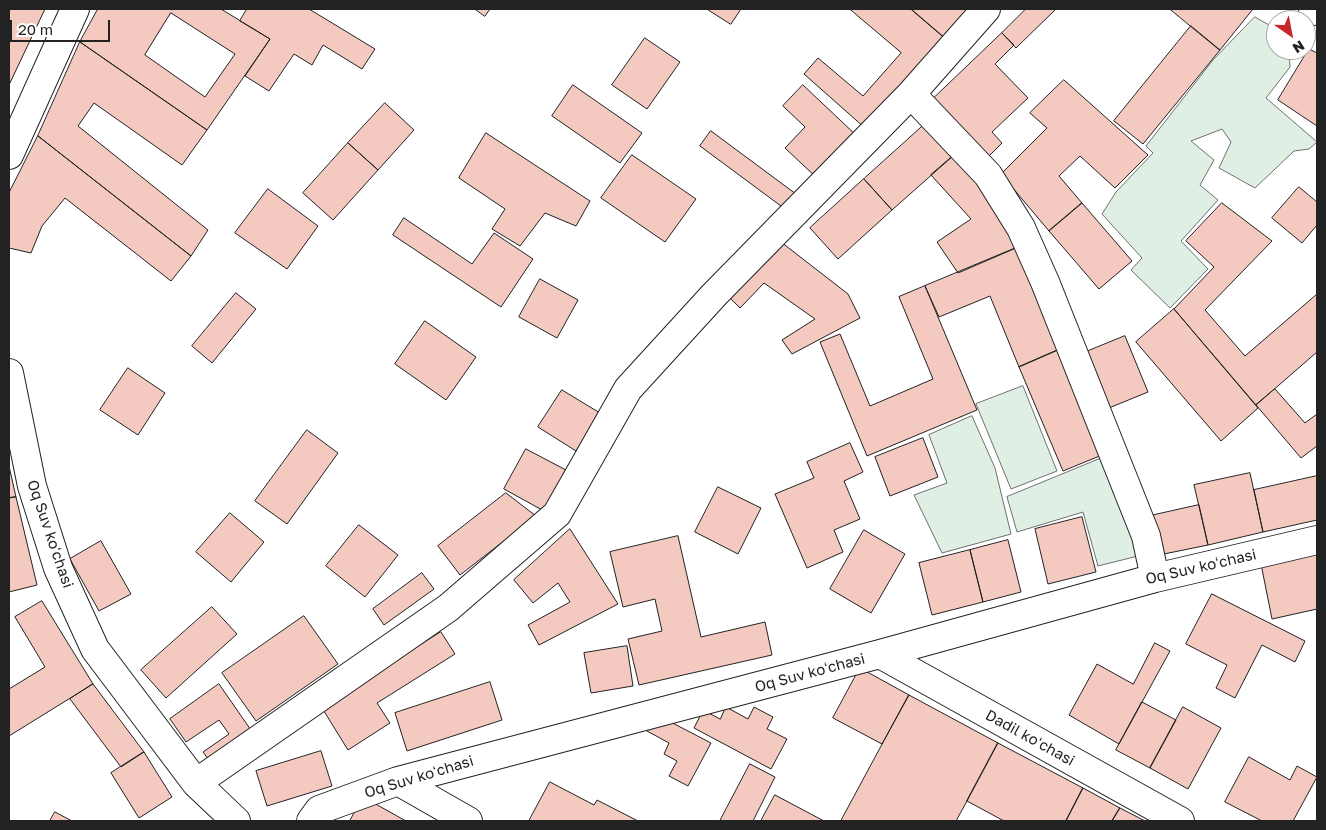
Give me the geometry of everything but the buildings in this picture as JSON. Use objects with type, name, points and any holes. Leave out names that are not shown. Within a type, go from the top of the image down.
[{"type":"street","points":[[9,155],[17,124],[75,9]]},
{"type":"street","points":[[196,783],[448,608],[557,514],[628,389],[714,295],[911,94],[986,9]]},
{"type":"street","points":[[1313,9],[1317,11]]},
{"type":"street","points":[[911,94],[988,175],[1021,228],[1045,282],[1146,536],[1155,578]]},
{"type":"street","name":"Oq Suv koʻchasi","points":[[9,373],[32,486],[58,568],[94,649],[196,783],[236,821]]},
{"type":"street","name":"Oq Suv koʻchasi","points":[[310,821],[319,810],[398,781],[880,654],[1155,578],[1317,540]]},
{"type":"street","name":"Dadil koʻchasi","points":[[880,654],[1180,821]]},
{"type":"street","points":[[398,781],[468,821]]},
{"type":"green space","points":[[1255,17],[1266,23],[1266,60],[1290,60],[1290,67],[1266,98],[1317,142],[1309,149],[1294,151],[1255,188],[1219,168],[1231,142],[1222,129],[1191,141],[1214,160],[1200,185],[1218,200],[1181,241],[1208,269],[1170,308],[1131,270],[1142,258],[1102,214],[1116,192],[1153,153],[1146,146],[1213,60]]},
{"type":"green space","points":[[1023,386],[1057,471],[1011,489],[976,404]]},
{"type":"green space","points":[[972,416],[995,468],[1011,534],[942,553],[914,495],[947,483],[929,435]]},
{"type":"green space","points":[[1102,458],[1119,496],[1138,556],[1098,566],[1083,512],[1017,532],[1007,497]]}]
